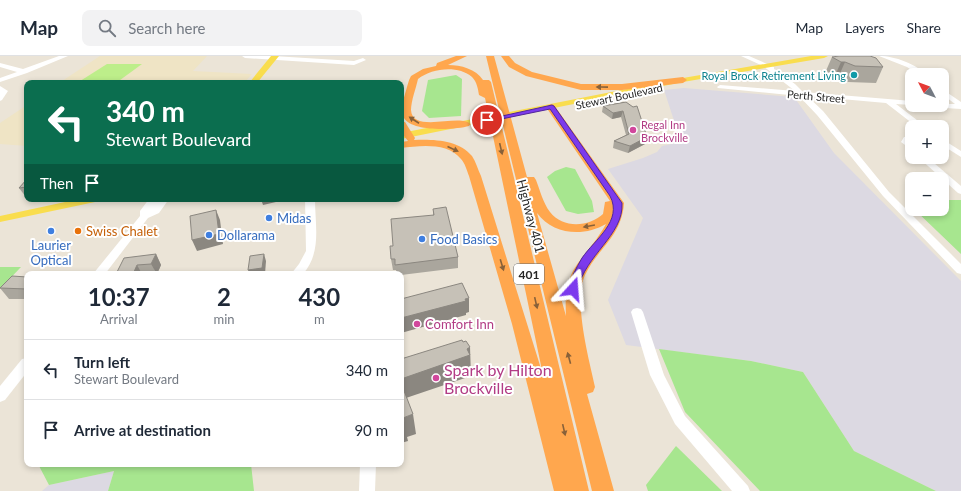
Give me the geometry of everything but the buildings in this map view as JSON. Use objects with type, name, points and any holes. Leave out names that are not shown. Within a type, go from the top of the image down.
[{"type":"highway","points":[[404,94],[407,83],[413,75],[451,62],[463,56]]},
{"type":"highway","name":"Highway 401","points":[[480,56],[578,491]]},
{"type":"highway","name":"Highway 401","points":[[490,56],[603,491]]},
{"type":"highway","points":[[505,56],[512,65],[529,74],[581,87],[622,87],[683,80]]},
{"type":"highway","points":[[473,124],[425,125],[418,124],[410,119],[406,115],[406,110],[412,82],[416,76],[431,70],[443,68],[463,70],[474,74],[480,81],[489,113],[495,124]]},
{"type":"highway","points":[[515,155],[522,162],[542,210],[550,220],[567,227],[585,228],[604,221],[610,215],[610,204],[601,188],[549,109]]},
{"type":"highway","points":[[549,109],[618,203],[618,212],[614,225],[586,260],[576,277],[573,289],[573,304],[581,362],[600,450],[599,475]]},
{"type":"highway","points":[[404,139],[417,143],[442,144],[460,152],[468,160],[475,176],[520,324],[565,491]]},
{"type":"main road","name":"Stewart Boulevard","points":[[549,109],[753,71],[766,67],[824,56]]},
{"type":"main road","points":[[255,80],[274,57]]},
{"type":"main road","name":"Stewart Boulevard","points":[[404,139],[683,80],[748,68],[766,67]]},
{"type":"main road","points":[[0,219],[81,202]]},
{"type":"street","points":[[0,80],[65,56]]},
{"type":"street","points":[[245,56],[354,63],[363,60]]},
{"type":"street","points":[[744,56],[790,77],[812,95],[821,109],[820,113]]},
{"type":"street","points":[[882,56],[912,68]]},
{"type":"street","points":[[0,66],[25,72]]},
{"type":"street","points":[[766,67],[787,80],[802,94],[820,113],[886,194],[961,270]]},
{"type":"street","name":"Perth Street","points":[[720,87],[905,103]]},
{"type":"street","points":[[0,88],[5,91],[0,99]]},
{"type":"street","points":[[949,97],[961,107]]},
{"type":"street","points":[[889,102],[913,120]]},
{"type":"street","points":[[949,106],[961,107]]},
{"type":"street","points":[[949,146],[961,155]]},
{"type":"street","points":[[930,164],[961,190]]},
{"type":"street","points":[[101,271],[145,216],[145,212],[152,202]]},
{"type":"street","points":[[145,216],[156,211],[162,202]]},
{"type":"street","points":[[300,271],[304,266],[311,251],[310,202]]},
{"type":"street","points":[[637,312],[657,375],[680,420],[742,491]]},
{"type":"street","points":[[0,396],[24,367]]},
{"type":"street","points":[[367,491],[368,467]]},
{"type":"shaded area","points":[[100,56],[207,56],[193,71],[252,74],[247,80],[64,80]]},
{"type":"shaded area","points":[[684,88],[794,97],[834,153],[961,281],[961,491],[936,491],[854,451],[803,372],[751,361],[626,345],[608,300],[643,218],[608,169],[643,158],[657,152],[662,146],[681,142],[664,90]]},
{"type":"shaded area","points":[[24,107],[24,146],[0,144],[0,123]]},
{"type":"shaded area","points":[[114,471],[108,491],[42,491],[49,485]]},
{"type":"green space","points":[[107,64],[142,64],[120,80],[82,80]]},
{"type":"green space","points":[[456,75],[462,79],[461,116],[429,118],[422,111],[428,80]]},
{"type":"green space","points":[[566,167],[575,169],[592,201],[594,212],[578,214],[566,211],[547,177],[555,171]]},
{"type":"green space","points":[[949,200],[961,200],[961,254],[921,216],[949,216]]},
{"type":"green space","points":[[0,267],[21,267],[0,289]]},
{"type":"green space","points":[[659,349],[751,361],[803,372],[854,451],[936,491],[760,491],[685,412]]},
{"type":"green space","points":[[676,446],[722,491],[648,491],[646,485]]},
{"type":"green space","points":[[40,467],[251,467],[254,491],[108,491],[114,471],[49,485]]},
{"type":"place","name":"Royal Brock Retirement Living","points":[[854,75]]},
{"type":"place","name":"Regal Inn Brockville","points":[[633,130]]},
{"type":"place","name":"Midas","points":[[269,218]]},
{"type":"place","name":"Laurier Optical","points":[[51,231]]},
{"type":"place","name":"Swiss Chalet","points":[[78,231]]},
{"type":"place","name":"Dollarama","points":[[209,235]]},
{"type":"place","name":"Food Basics","points":[[422,239]]},
{"type":"place","name":"Comfort Inn","points":[[417,324]]},
{"type":"place","name":"Spark by Hilton Brockville","points":[[436,378]]},
{"type":"route","points":[[487,120],[552,107],[618,203],[618,212],[614,225],[586,260],[576,277],[573,289]]}]
